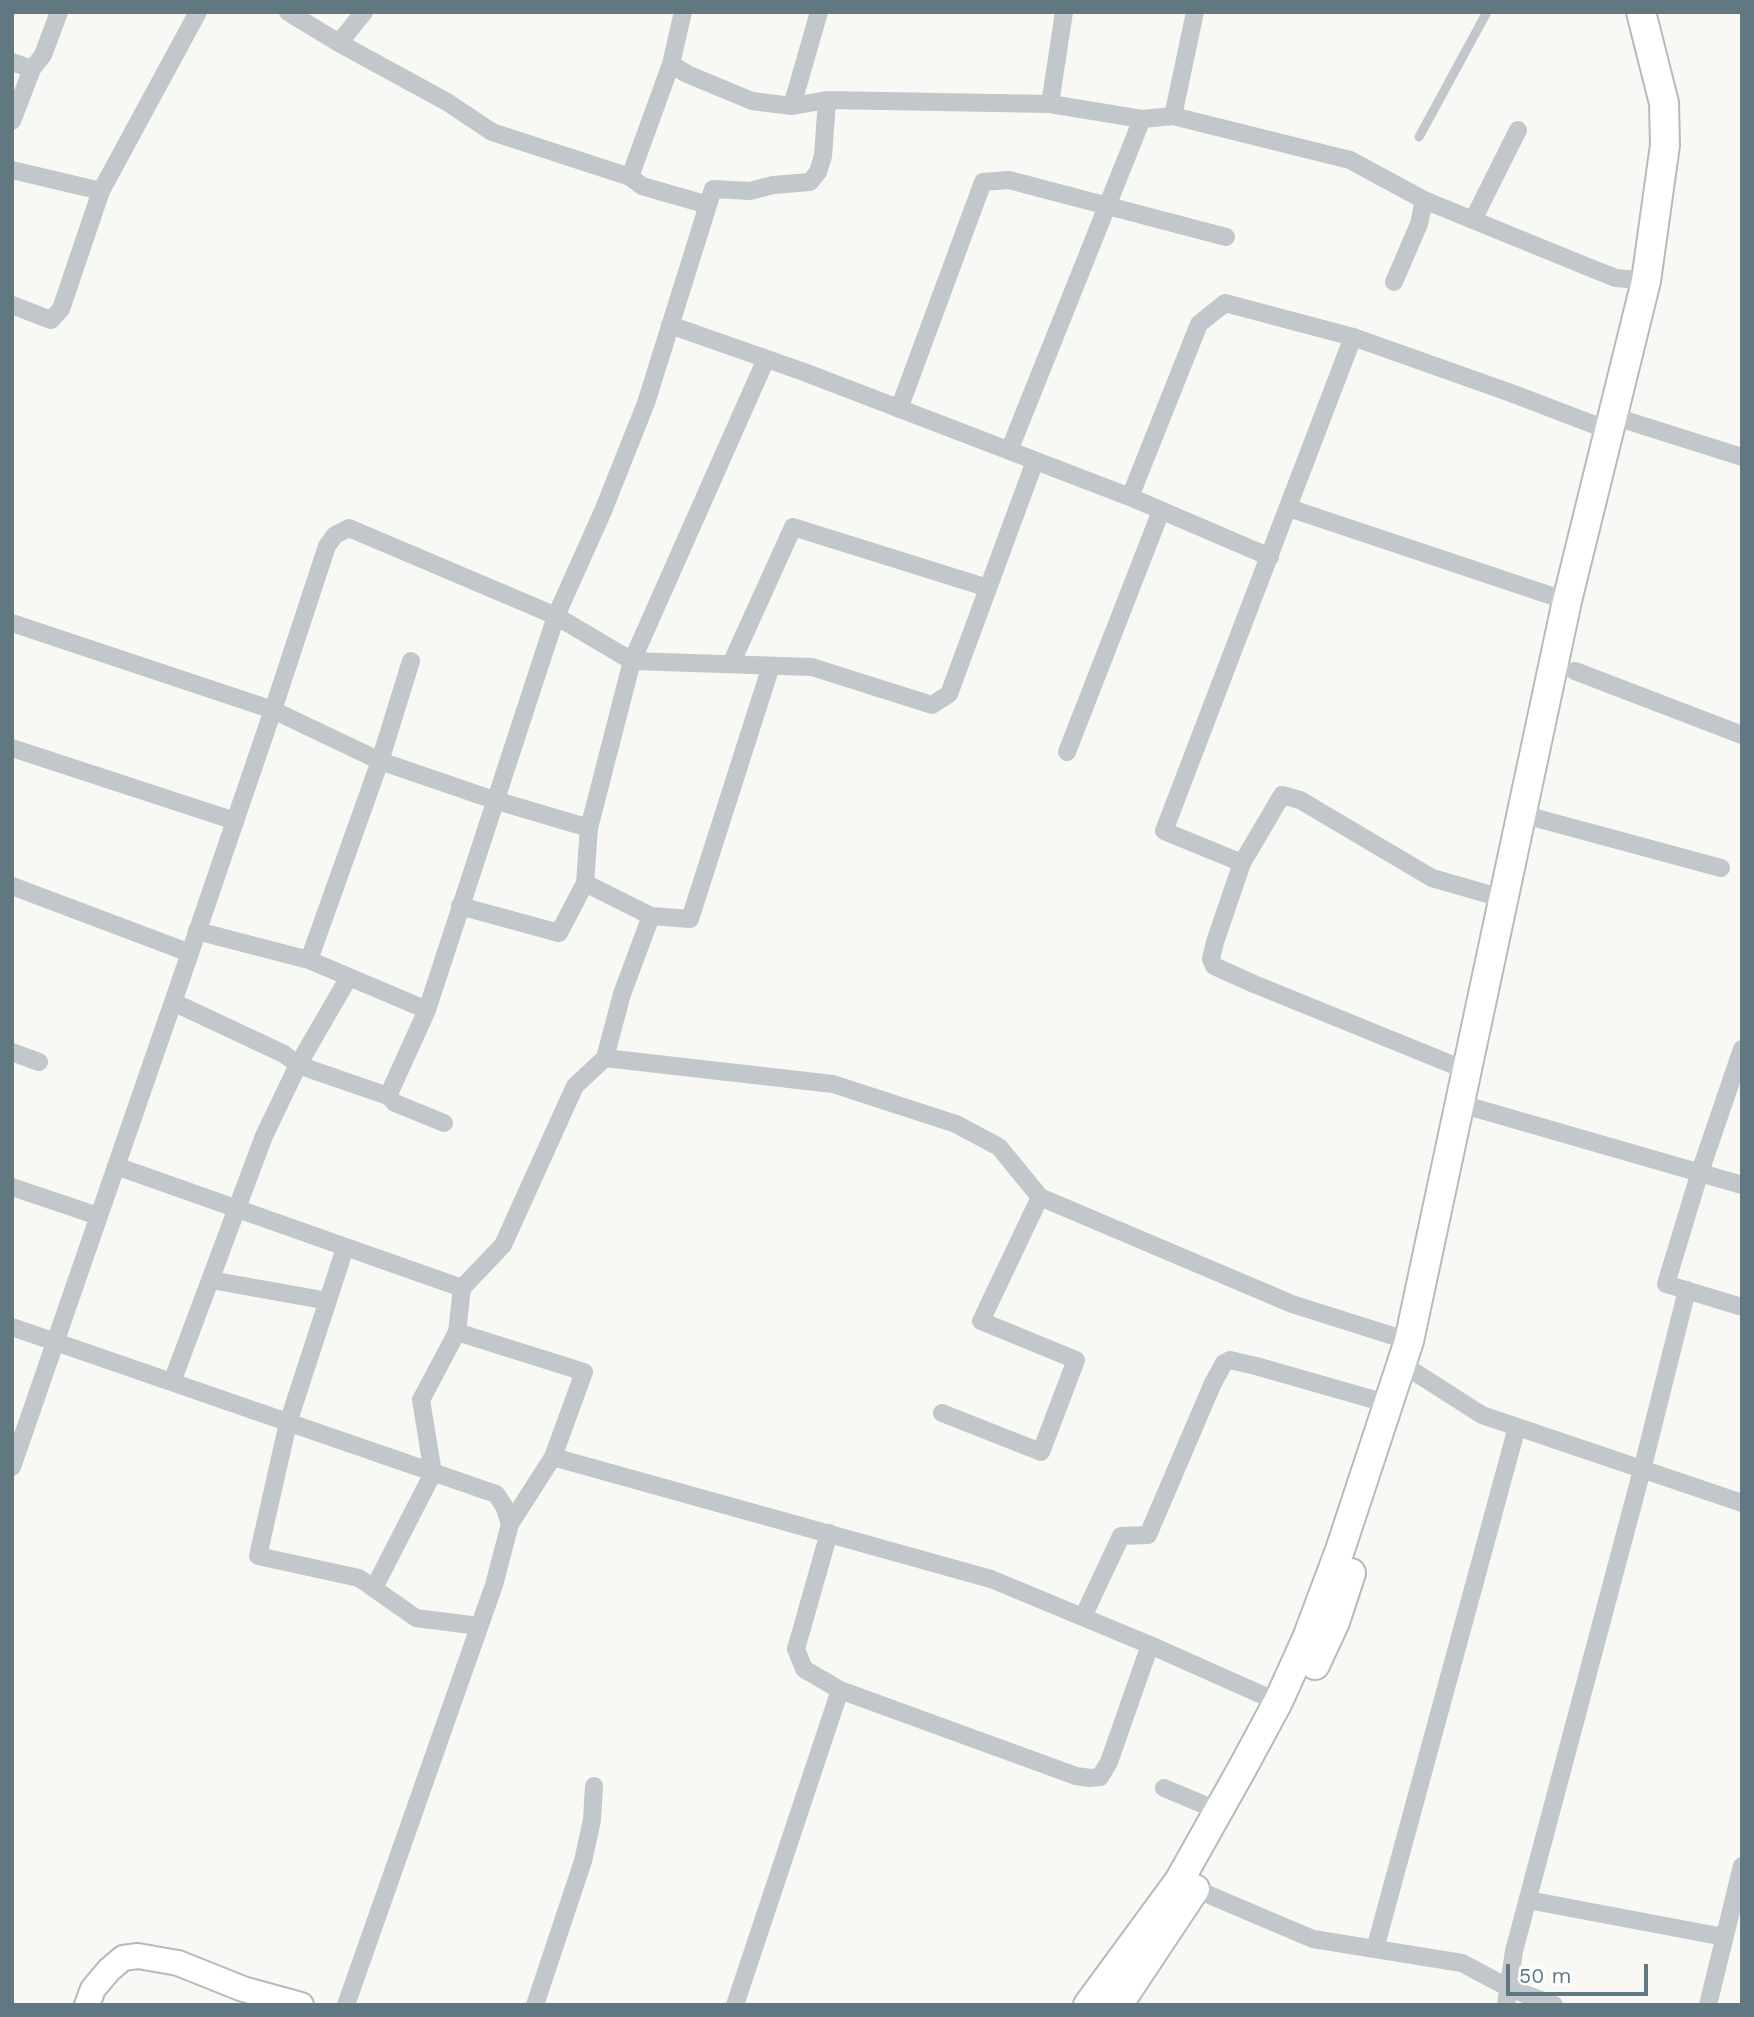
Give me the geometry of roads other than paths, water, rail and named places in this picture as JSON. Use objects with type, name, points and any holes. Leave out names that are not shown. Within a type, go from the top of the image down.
[{"type":"main road","points":[[1119,2005],[1187,1885],[1297,1702],[1335,1622],[1409,1359],[1536,818],[1646,281],[1665,145],[1664,103],[1641,12]]},
{"type":"main road","points":[[1468,1106],[1468,1071],[1567,601],[1660,282],[1681,140],[1681,90],[1659,12]]},
{"type":"main road","points":[[1088,2005],[1187,1885],[1219,1811],[1278,1702],[1307,1638],[1389,1404],[1409,1359]]},
{"type":"street","points":[[12,121],[32,69],[43,55],[59,12]]},
{"type":"street","points":[[12,304],[51,320],[61,309],[101,191],[198,12]]},
{"type":"street","points":[[288,12],[447,102],[492,132],[630,177],[642,186],[708,205]]},
{"type":"street","points":[[339,43],[364,12]]},
{"type":"street","points":[[630,177],[671,64],[683,12]]},
{"type":"street","points":[[792,106],[819,12]]},
{"type":"street","points":[[1173,116],[1195,12]]},
{"type":"street","points":[[1050,104],[1058,14]]},
{"type":"street","points":[[12,62],[32,69]]},
{"type":"street","points":[[671,64],[687,74],[752,101],[792,106],[827,100],[1050,104],[1142,119],[1173,116],[1350,160],[1424,200],[1616,278],[1646,281]]},
{"type":"street","points":[[388,1096],[427,1010],[556,615],[603,511],[641,415],[713,189],[750,191],[772,185],[810,182],[818,172],[823,156],[827,100]]},
{"type":"street","points":[[1009,451],[1142,119]]},
{"type":"street","points":[[1473,220],[1518,130]]},
{"type":"street","points":[[12,170],[101,191]]},
{"type":"street","points":[[899,409],[983,182],[1009,180],[1226,237]]},
{"type":"street","points":[[1394,282],[1419,225],[1424,200]]},
{"type":"street","points":[[1130,497],[1199,324],[1225,303],[1353,337],[1511,393],[1617,425],[1742,457]]},
{"type":"street","points":[[670,325],[1130,497],[1270,557]]},
{"type":"street","points":[[1242,863],[1164,831],[1353,337]]},
{"type":"street","points":[[460,906],[559,933],[585,883],[589,828],[632,661],[766,359]]},
{"type":"street","points":[[12,1467],[190,953],[327,545],[335,535],[349,528],[556,615],[632,661],[812,667],[932,705],[949,694],[1035,461]]},
{"type":"street","points":[[1289,508],[1567,601]]},
{"type":"street","points":[[1067,751],[1161,511]]},
{"type":"street","points":[[732,664],[793,527],[988,588]]},
{"type":"street","points":[[12,624],[273,709],[380,761],[494,800],[589,828]]},
{"type":"street","points":[[309,960],[380,761],[411,661]]},
{"type":"street","points":[[585,883],[651,916],[690,919],[771,666]]},
{"type":"street","points":[[1575,671],[1742,735]]},
{"type":"street","points":[[12,748],[235,821]]},
{"type":"street","points":[[1468,1071],[1266,989],[1214,965],[1211,960],[1242,863],[1282,795],[1300,800],[1432,878],[1505,899]]},
{"type":"street","points":[[1536,818],[1721,868]]},
{"type":"street","points":[[12,886],[190,953]]},
{"type":"street","points":[[374,1588],[433,1473],[421,1400],[457,1332],[462,1288],[503,1245],[575,1086],[605,1058],[622,994],[651,916]]},
{"type":"street","points":[[197,931],[309,960],[427,1010]]},
{"type":"street","points":[[172,1382],[264,1136],[298,1065],[349,977]]},
{"type":"street","points":[[173,1002],[284,1054],[298,1065],[388,1096],[395,1103],[444,1123]]},
{"type":"street","points":[[1742,1049],[1699,1175],[1666,1284],[1742,1307]]},
{"type":"street","points":[[12,1052],[39,1062]]},
{"type":"street","points":[[605,1058],[832,1084],[956,1124],[999,1147],[1040,1197],[1292,1304],[1409,1359],[1482,1415],[1742,1503]]},
{"type":"street","points":[[1468,1106],[1699,1175],[1742,1185]]},
{"type":"street","points":[[116,1166],[462,1288]]},
{"type":"street","points":[[12,1187],[98,1216]]},
{"type":"street","points":[[942,1413],[1041,1452],[1076,1360],[981,1321],[1040,1197]]},
{"type":"street","points":[[345,1248],[288,1423],[258,1556],[359,1578],[416,1618],[479,1626]]},
{"type":"street","points":[[211,1280],[328,1301]]},
{"type":"street","points":[[1508,1996],[1514,1951],[1687,1290]]},
{"type":"street","points":[[12,1327],[496,1494],[504,1506],[509,1524]]},
{"type":"street","points":[[346,2005],[494,1585],[509,1524],[554,1457],[584,1372],[457,1332]]},
{"type":"street","points":[[1083,1617],[1121,1536],[1148,1535],[1213,1382],[1224,1363],[1230,1360],[1256,1366],[1389,1404]]},
{"type":"street","points":[[1375,1949],[1517,1427]]},
{"type":"street","points":[[554,1457],[991,1579],[1278,1702]]},
{"type":"street","points":[[829,1534],[796,1649],[804,1669],[840,1690],[1076,1776],[1100,1777],[1109,1762],[1150,1645]]},
{"type":"street","points":[[735,2005],[840,1690]]},
{"type":"street","points":[[535,2005],[583,1861],[592,1820],[594,1786]]},
{"type":"street","points":[[1164,1788],[1219,1811]]},
{"type":"street","points":[[1708,2005],[1742,1866]]},
{"type":"street","points":[[1187,1885],[1312,1939],[1462,1963],[1508,1996],[1554,2005]]},
{"type":"street","points":[[1528,1900],[1724,1937]]},
{"type":"street","points":[[88,2005],[93,1989],[109,1970],[123,1958],[138,1956],[178,1963],[243,1989],[301,2005]]},
{"type":"lane","points":[[1419,137],[1487,12]]}]
